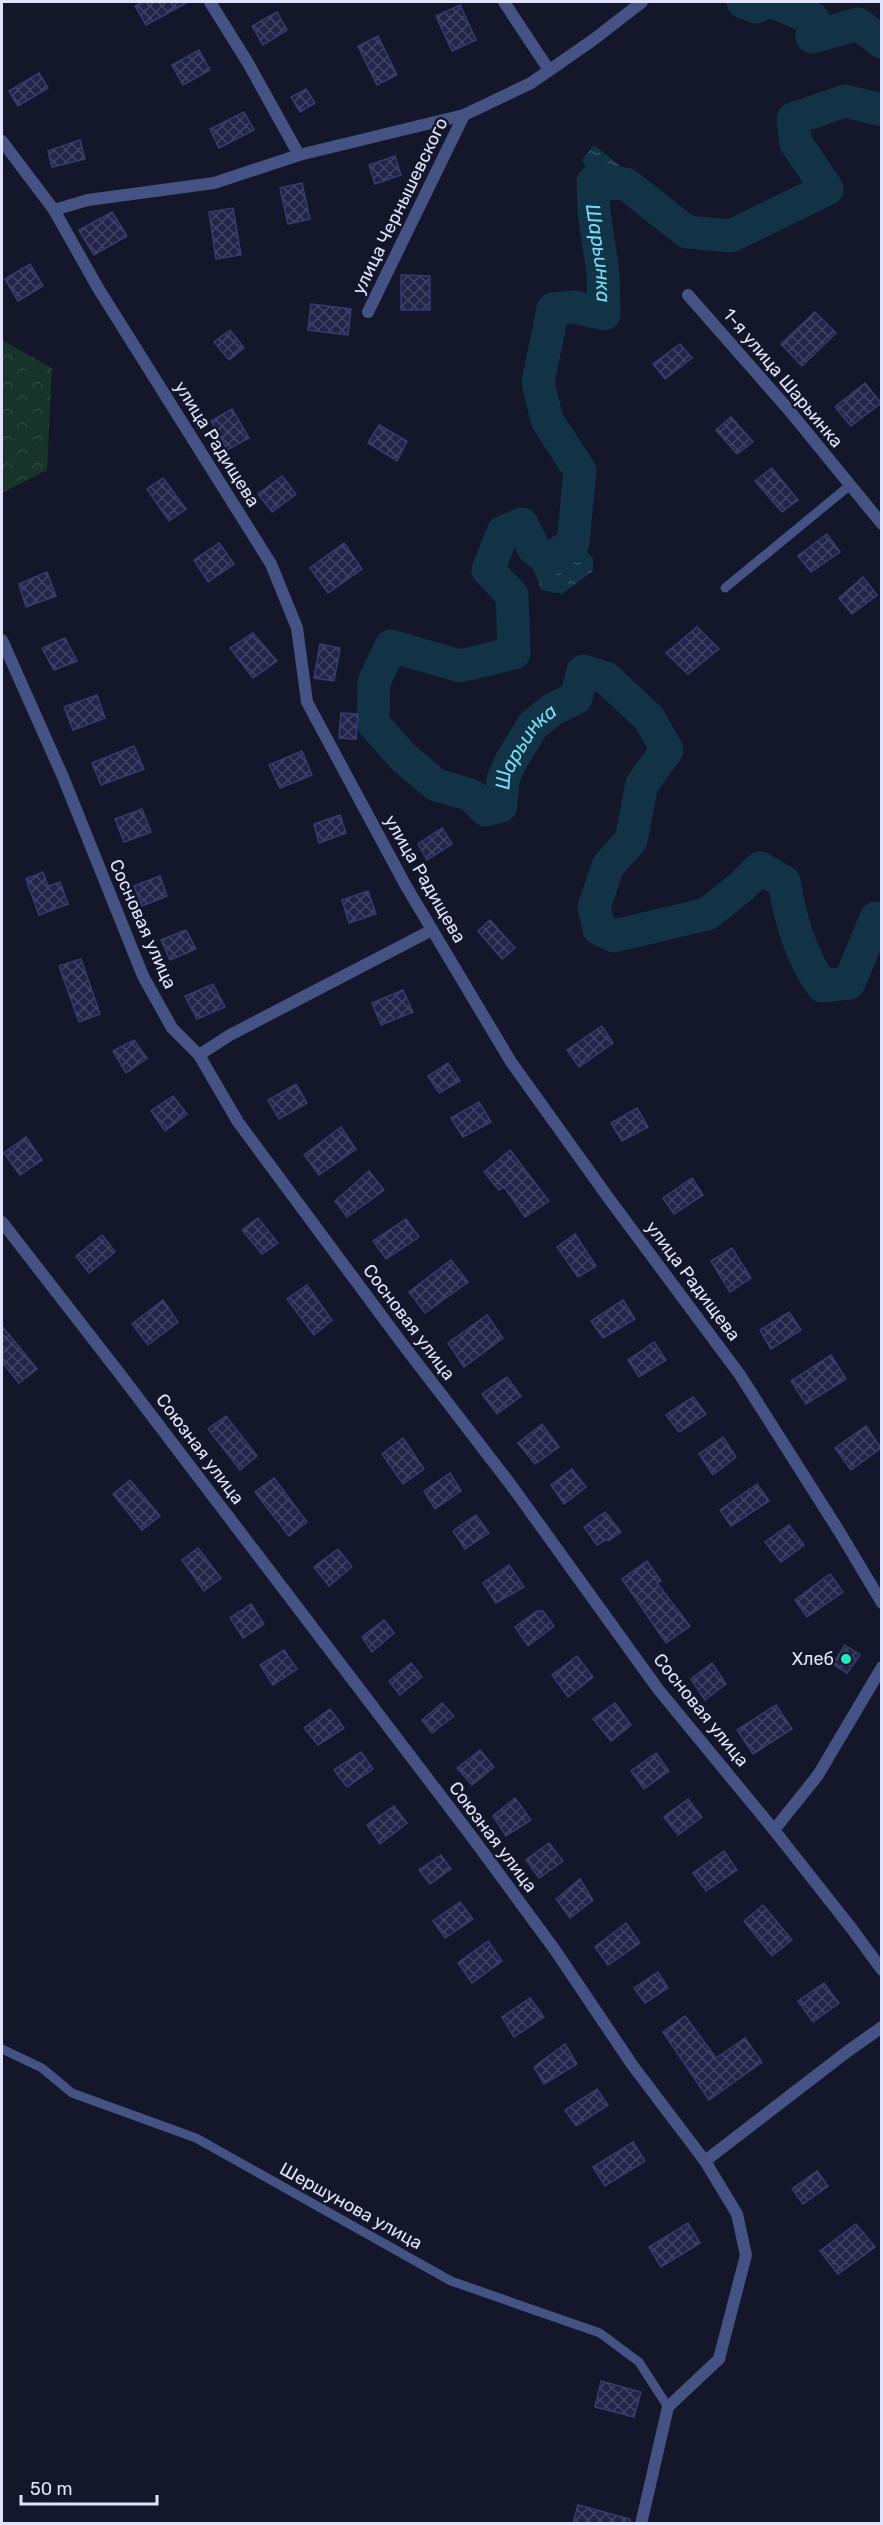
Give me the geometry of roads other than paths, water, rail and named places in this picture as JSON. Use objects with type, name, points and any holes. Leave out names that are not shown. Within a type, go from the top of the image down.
[{"type":"street","points":[[210,2],[248,63],[299,155]]},
{"type":"street","points":[[504,2],[549,70]]},
{"type":"street","points":[[54,210],[88,200],[214,183],[299,155],[464,116],[531,83],[593,40],[642,2]]},
{"type":"street","name":"улица Чернышевского","points":[[368,312],[464,116]]},
{"type":"street","name":"улица Радищева","points":[[2,141],[54,210],[98,288],[271,564],[297,628],[307,702],[406,886],[511,1062],[740,1375],[882,1603]]},
{"type":"street","name":"1-я улица Шарьинка","points":[[688,295],[788,409],[882,524]]},
{"type":"street","name":"Сосновая улица","points":[[2,640],[63,777],[143,976],[172,1028],[199,1055],[238,1122],[511,1485],[658,1689],[774,1830],[882,1970]]},
{"type":"street","points":[[199,1055],[230,1035],[432,930]]},
{"type":"street","name":"Союзная улица","points":[[2,1222],[134,1392],[555,1950],[633,2066],[705,2161],[738,2214],[746,2255],[718,2359],[668,2407]]},
{"type":"street","points":[[774,1830],[818,1775],[882,1666]]},
{"type":"street","points":[[705,2161],[882,2027]]},
{"type":"street","points":[[641,2523],[668,2407]]},
{"type":"lane","points":[[725,588],[849,486]]},
{"type":"lane","name":"Шершунова улица","points":[[2,2049],[42,2068],[72,2093],[196,2138],[451,2281],[600,2333],[639,2362],[668,2407]]},
{"type":"water","points":[[594,145],[624,169],[614,194],[599,192],[582,160]]},
{"type":"water","points":[[580,545],[593,558],[593,571],[562,594],[541,590],[529,557],[546,549],[550,560]]},
{"type":"waterway","name":"Шарьинка","points":[[743,2],[756,7],[767,2]]},
{"type":"waterway","name":"Шарьинка","points":[[774,2],[813,19],[812,37],[858,24],[882,42]]},
{"type":"waterway","name":"Шарьинка","points":[[882,110],[845,101],[793,119],[796,143],[827,189],[731,236],[687,232],[626,184],[593,182],[594,213],[603,272],[604,314],[575,307],[553,309],[538,382],[547,420],[580,471],[573,543],[549,560],[534,549],[522,524],[503,532],[488,570],[512,595],[514,653],[460,666],[391,646],[374,682],[373,723],[403,757],[436,785],[471,795],[486,810],[501,806],[503,779],[533,725],[553,709],[576,698],[583,671],[606,678],[649,718],[667,750],[642,784],[631,840],[608,866],[594,907],[599,929],[614,936],[707,914],[741,887],[760,868],[784,882],[797,937],[822,986],[849,983],[876,918],[882,919]]},
{"type":"place","name":"Хлеб","points":[[846,1659]]}]
